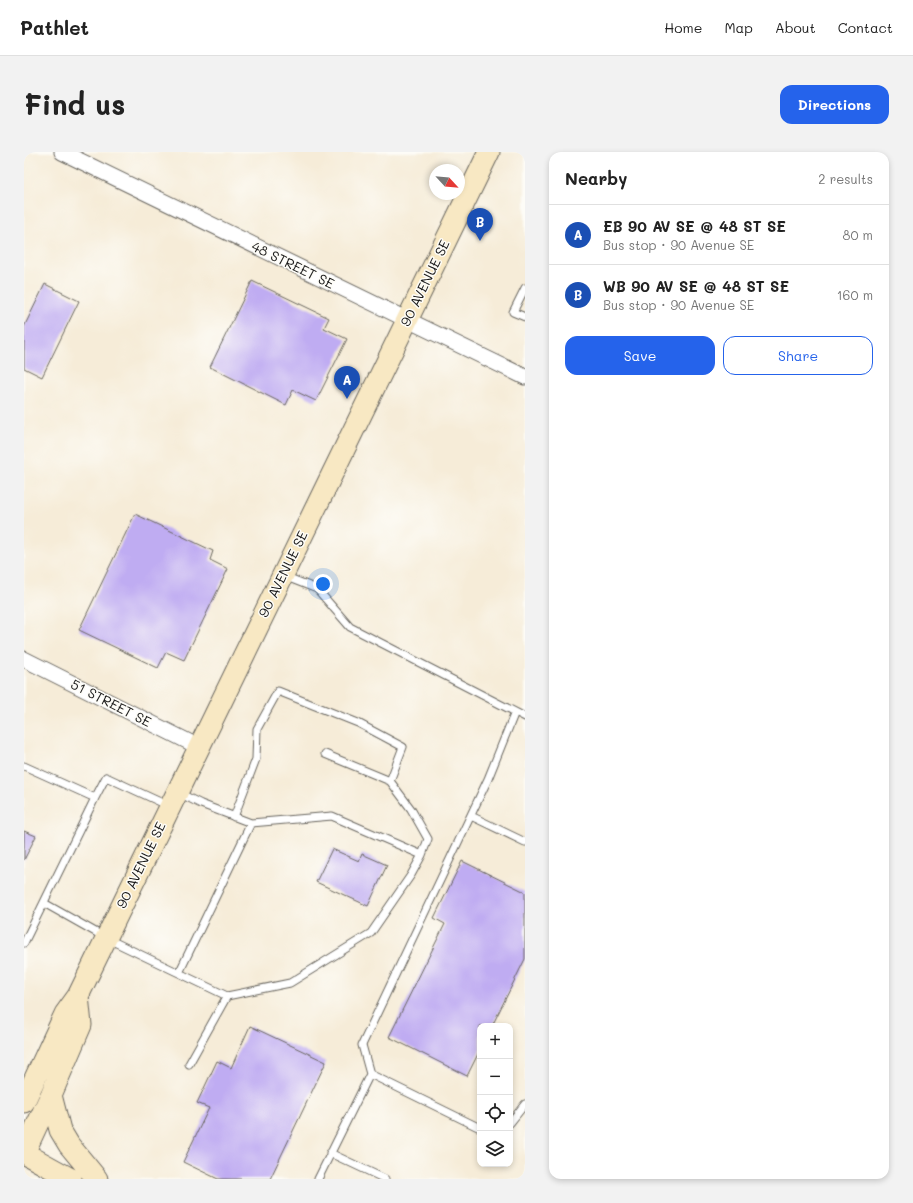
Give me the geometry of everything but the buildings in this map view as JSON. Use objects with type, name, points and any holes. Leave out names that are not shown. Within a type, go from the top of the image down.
[{"type":"street","name":"48 STREET SE","points":[[62,152],[525,377]]},
{"type":"street","name":"90 AVENUE SE","points":[[24,1102],[65,1014],[78,996],[489,152]]},
{"type":"street","name":"51 STREET SE","points":[[24,659],[199,747]]},
{"type":"street","points":[[71,1179],[24,1153],[81,1025],[78,996]]},
{"type":"street","points":[[24,1074],[46,1056]]},
{"type":"street","points":[[51,1095],[60,1130],[69,1145],[97,1179]]},
{"type":"lane","points":[[525,288],[513,312],[525,317]]},
{"type":"lane","points":[[282,576],[317,589],[350,627],[525,717]]},
{"type":"lane","points":[[234,816],[256,760],[257,729],[278,691],[358,723],[404,747],[390,781]]},
{"type":"lane","points":[[318,1179],[370,1074],[362,1045],[488,779],[515,712]]},
{"type":"lane","points":[[44,903],[106,938],[227,996],[290,983],[371,933],[411,875],[422,855],[428,839],[411,809],[390,781],[325,754]]},
{"type":"lane","points":[[24,766],[95,798]]},
{"type":"lane","points":[[24,943],[106,777],[173,799],[201,804],[251,823],[332,816],[422,855]]},
{"type":"lane","points":[[471,816],[525,842]]},
{"type":"lane","points":[[179,973],[251,823]]},
{"type":"lane","points":[[189,1064],[227,996]]},
{"type":"lane","points":[[370,1074],[477,1127]]},
{"type":"lane","points":[[513,1119],[525,1104]]},
{"type":"lane","points":[[330,1153],[385,1179]]},
{"type":"place","name":"WB 90 AV SE @ 48 ST SE","points":[[480,241]]},
{"type":"place","name":"EB 90 AV SE @ 48 ST SE","points":[[347,399]]}]
